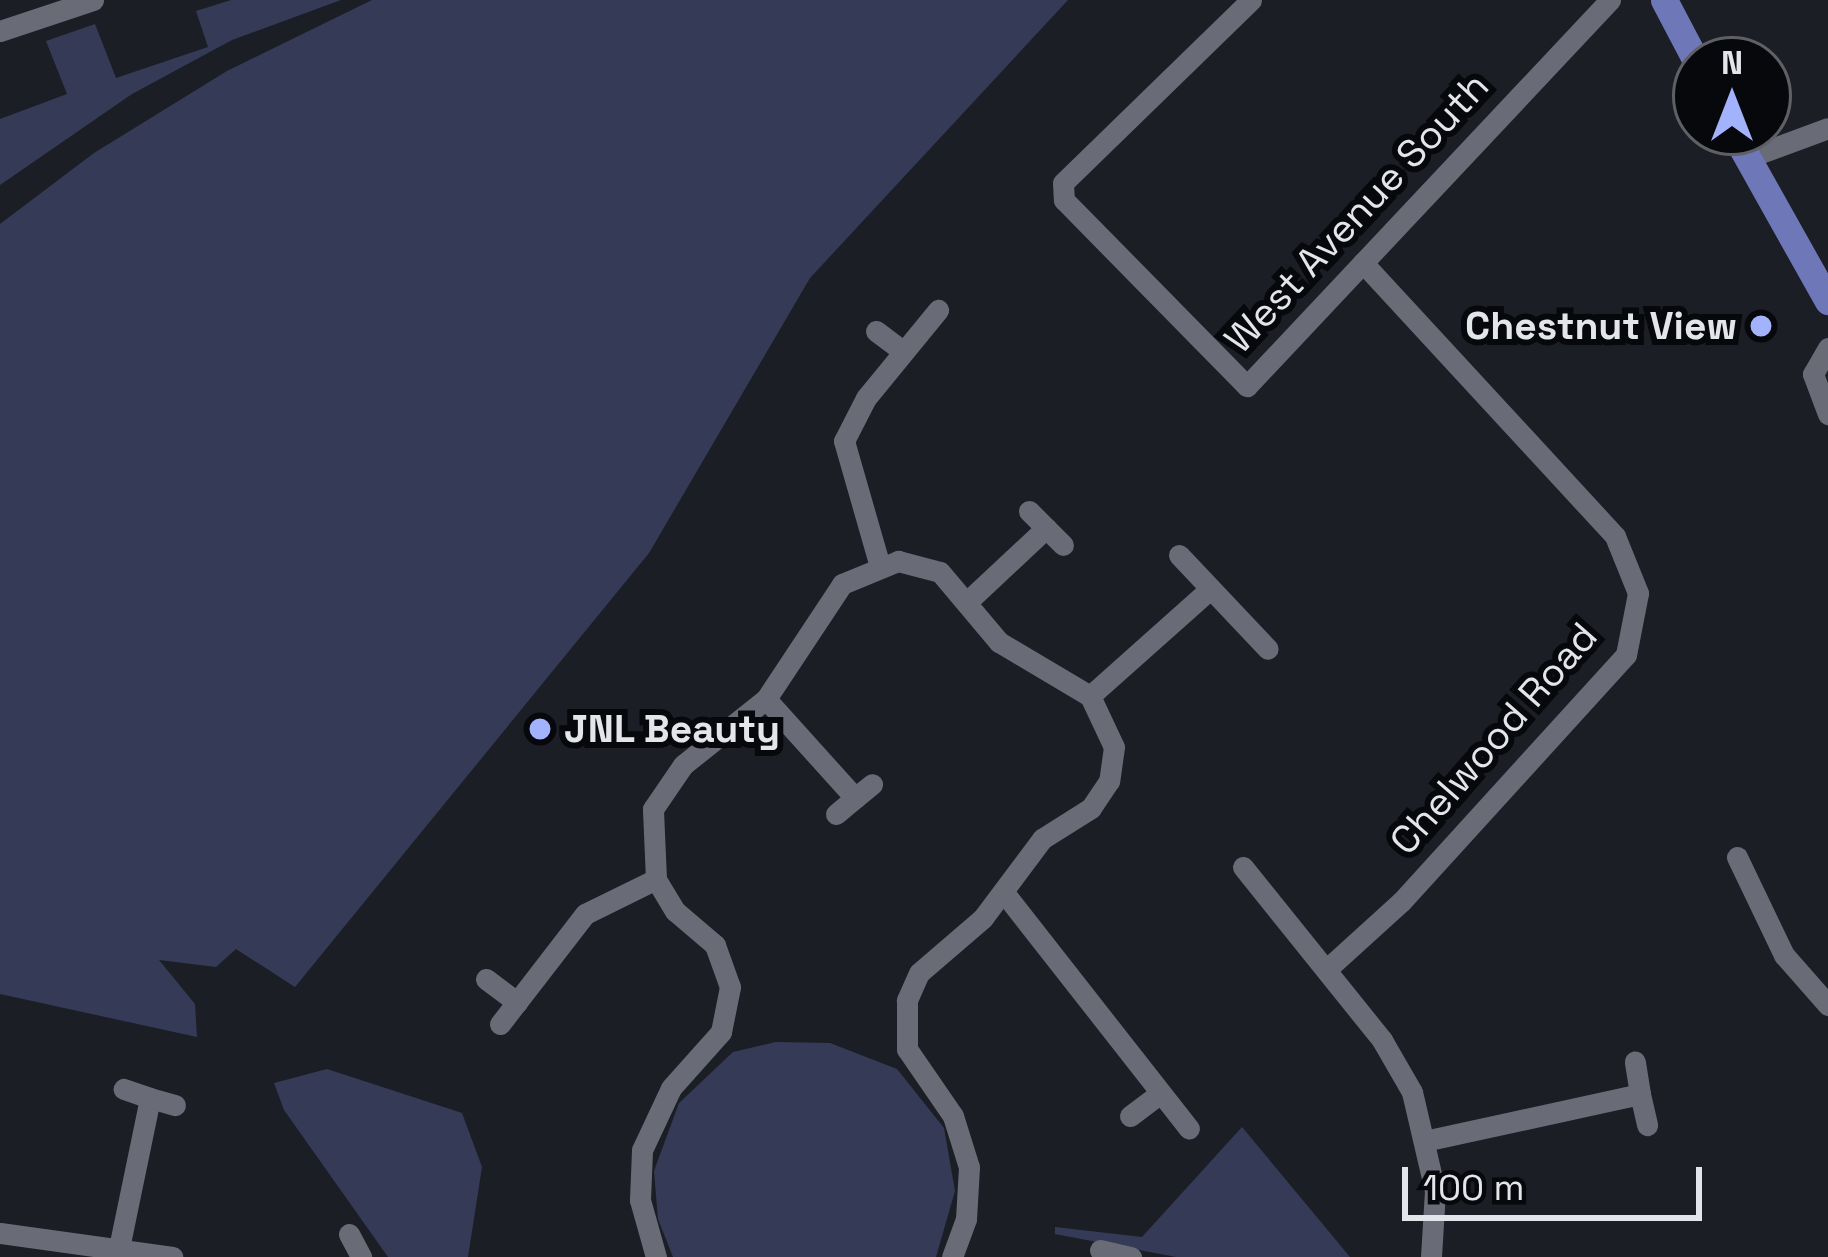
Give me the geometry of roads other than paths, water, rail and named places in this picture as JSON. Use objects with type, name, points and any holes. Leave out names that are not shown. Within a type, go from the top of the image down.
[{"type":"main road","points":[[1669,2],[1685,36]]},
{"type":"main road","points":[[1747,158],[1828,301]]},
{"type":"street","points":[[0,31],[93,0]]},
{"type":"street","name":"West Avenue South","points":[[1252,0],[1063,183],[1064,200],[1154,298],[1247,386],[1610,0]]},
{"type":"street","points":[[1747,158],[1828,128]]},
{"type":"street","name":"Chelwood Road","points":[[1327,969],[1401,902],[1626,655],[1638,593],[1615,536],[1363,263]]},
{"type":"street","points":[[888,562],[844,441],[903,352],[938,310]]},
{"type":"street","points":[[876,331],[903,352]]},
{"type":"street","points":[[1828,348],[1813,374],[1828,414]]},
{"type":"street","points":[[1029,511],[1063,545]]},
{"type":"street","points":[[968,601],[1046,528]]},
{"type":"street","points":[[1179,555],[1268,649]]},
{"type":"street","points":[[656,1257],[640,1200],[642,1150],[670,1088],[721,1032],[730,987],[715,945],[675,911],[656,879],[650,837],[658,796],[683,765],[766,699],[842,584],[888,562],[940,572],[1002,644],[1090,696],[1112,730],[1109,782],[1091,808],[1042,839],[1005,894],[919,973],[904,1015],[907,1049],[953,1116],[969,1167],[966,1219],[952,1257]]},
{"type":"street","points":[[1090,696],[1210,589]]},
{"type":"street","points":[[766,699],[863,791],[836,814]]},
{"type":"street","points":[[1737,857],[1784,955],[1828,1005]]},
{"type":"street","points":[[1243,867],[1382,1040],[1429,1140],[1431,1257]]},
{"type":"street","points":[[500,1024],[585,914],[656,879]]},
{"type":"street","points":[[1005,894],[1070,968],[1189,1129]]},
{"type":"street","points":[[486,980],[518,1002]]},
{"type":"street","points":[[1635,1061],[1646,1126]]},
{"type":"street","points":[[124,1089],[175,1105]]},
{"type":"street","points":[[1130,1116],[1160,1094]]},
{"type":"street","points":[[1429,1140],[1640,1094]]},
{"type":"street","points":[[118,1248],[150,1098]]},
{"type":"street","points":[[0,1233],[172,1257]]},
{"type":"street","points":[[349,1234],[362,1257]]},
{"type":"street","points":[[1100,1250],[1131,1257]]},
{"type":"place","name":"Chestnut View","points":[[1761,326]]},
{"type":"place","name":"JNL Beauty","points":[[540,729]]}]
